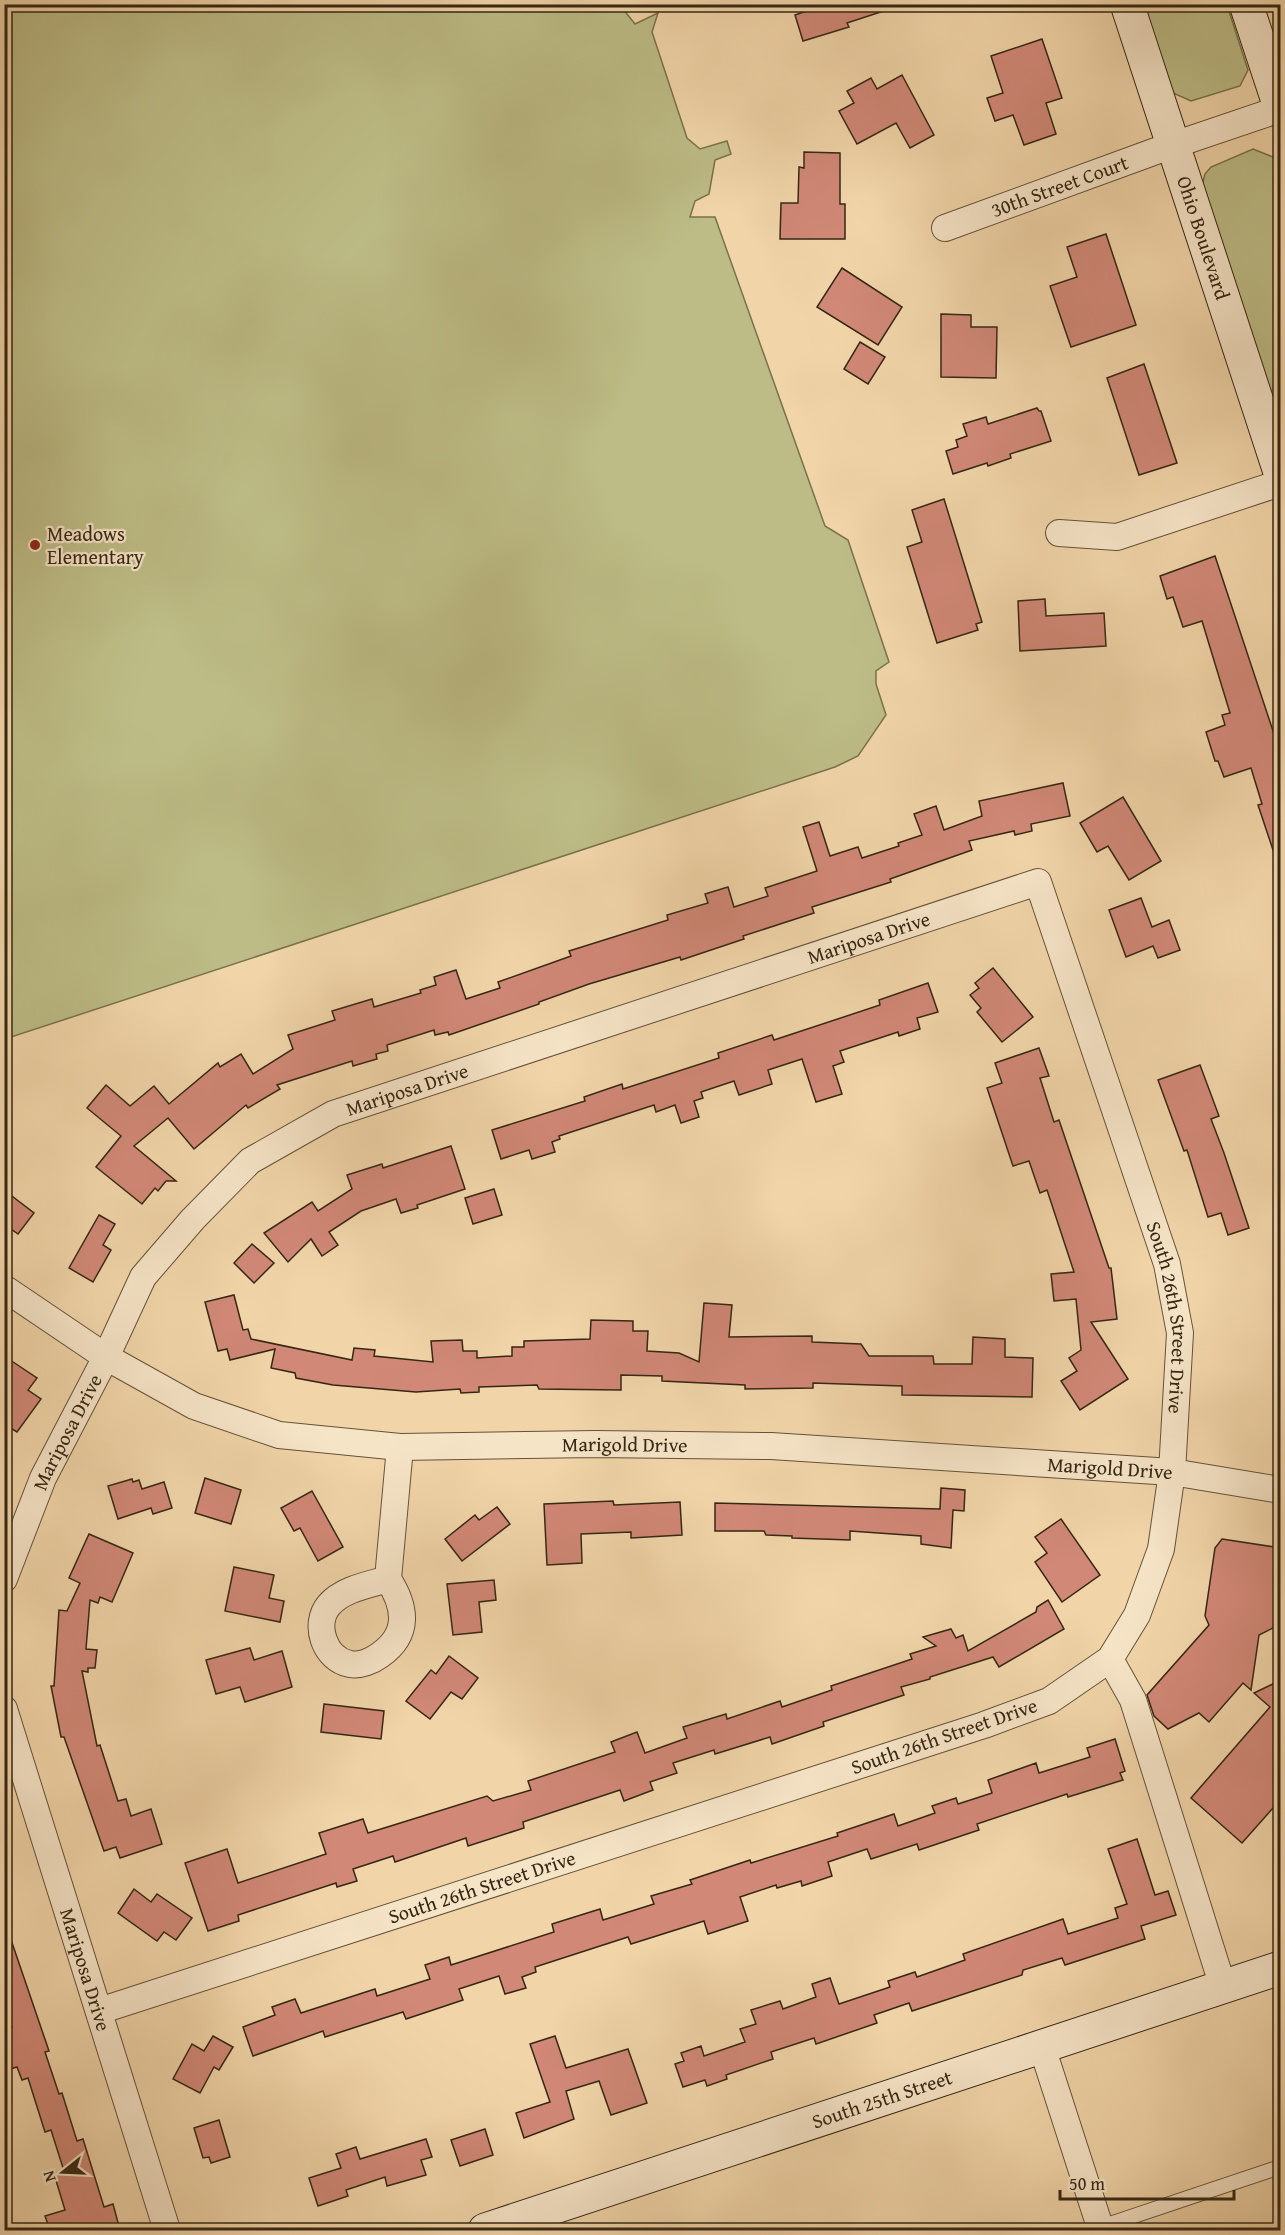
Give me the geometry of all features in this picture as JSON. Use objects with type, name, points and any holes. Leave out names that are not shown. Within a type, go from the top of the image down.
[{"type":"main road","name":"Ohio Boulevard","points":[[1127,4],[1281,472]]},
{"type":"main road","points":[[1246,4],[1281,108]]},
{"type":"main road","name":"South 25th Street","points":[[485,2230],[535,2223],[1042,2047],[1281,1968]]},
{"type":"street","name":"30th Street Court","points":[[945,228],[1281,108]]},
{"type":"street","points":[[1059,533],[1116,537],[1281,483]]},
{"type":"street","name":"Mariposa Drive","points":[[4,1579],[43,1478],[106,1358],[143,1277],[193,1219],[250,1161],[333,1114],[1038,882]]},
{"type":"street","name":"South 26th Street Drive","points":[[99,2011],[984,1725],[1049,1701],[1110,1659],[1137,1615],[1161,1549],[1172,1472],[1180,1333],[1167,1264],[1038,882]]},
{"type":"street","name":"Marigold Drive","points":[[4,1288],[106,1358],[194,1406],[279,1435],[399,1447],[595,1444],[771,1446],[1172,1472],[1281,1490]]},
{"type":"street","points":[[388,1579],[399,1447]]},
{"type":"street","points":[[1110,1659],[1133,1700],[1223,1987]]},
{"type":"street","name":"Mariposa Drive","points":[[4,1709],[167,2230]]},
{"type":"street","points":[[1042,2047],[1096,2229]]},
{"type":"lane","points":[[1096,2229],[1281,2167]]},
{"type":"shaded area","points":[[619,4],[635,24],[658,13],[652,32],[687,138],[700,149],[727,141],[731,154],[715,160],[709,194],[695,201],[690,217],[715,217],[825,526],[848,540],[889,662],[876,671],[876,684],[886,715],[858,756],[835,767],[5,1039],[5,5]]},
{"type":"shaded area","points":[[1143,5],[1227,5],[1248,70],[1240,86],[1191,101],[1173,93]]},
{"type":"shaded area","points":[[1253,149],[1273,157],[1280,167],[1280,420],[1202,186],[1205,174],[1211,167]]},
{"type":"building","points":[[827,4],[893,4],[893,8],[847,23],[849,27],[803,41],[795,15]]},
{"type":"building","points":[[1042,39],[1062,98],[1046,103],[1056,134],[1024,145],[1013,115],[995,121],[987,98],[1003,93],[991,56]]},
{"type":"building","points":[[902,75],[934,135],[910,148],[896,123],[857,144],[839,111],[854,103],[847,91],[871,78],[877,89]]},
{"type":"building","points":[[804,152],[840,153],[840,204],[845,204],[845,239],[780,239],[781,203],[798,203],[799,167],[804,168]]},
{"type":"building","points":[[1106,234],[1136,325],[1071,347],[1050,286],[1077,277],[1067,247]]},
{"type":"building","points":[[842,268],[902,307],[878,345],[817,307]]},
{"type":"building","points":[[941,314],[971,315],[971,327],[997,327],[996,378],[941,377]]},
{"type":"building","points":[[860,342],[885,357],[868,384],[844,369]]},
{"type":"building","points":[[1144,364],[1177,463],[1139,475],[1107,378]]},
{"type":"building","points":[[1037,408],[1041,411],[1051,441],[1010,454],[1011,458],[988,466],[987,463],[953,474],[946,451],[958,447],[956,440],[967,436],[963,424],[986,417],[988,424]]},
{"type":"building","points":[[944,499],[982,622],[976,624],[978,630],[937,643],[907,547],[922,542],[912,510]]},
{"type":"building","points":[[1215,556],[1281,755],[1281,861],[1277,862],[1258,805],[1262,804],[1251,768],[1224,777],[1218,761],[1215,761],[1206,732],[1225,725],[1222,715],[1230,713],[1202,621],[1183,627],[1173,597],[1167,599],[1160,576]]},
{"type":"building","points":[[1045,599],[1046,616],[1104,613],[1106,646],[1020,651],[1018,601]]},
{"type":"building","points":[[1063,783],[1070,816],[1031,824],[1032,831],[1015,835],[1014,831],[969,841],[972,850],[890,879],[891,882],[812,907],[814,913],[743,936],[744,939],[681,960],[680,957],[589,984],[449,1035],[448,1032],[435,1035],[434,1030],[387,1045],[388,1051],[376,1054],[377,1059],[353,1066],[352,1061],[277,1085],[280,1089],[248,1108],[246,1105],[194,1149],[168,1118],[134,1146],[176,1181],[166,1181],[158,1191],[155,1188],[142,1204],[96,1167],[121,1136],[87,1108],[106,1085],[130,1106],[154,1086],[169,1104],[218,1063],[220,1067],[241,1054],[253,1074],[293,1049],[288,1035],[335,1020],[332,1011],[372,999],[374,1007],[421,993],[420,990],[436,985],[434,977],[456,970],[466,999],[500,988],[498,982],[571,956],[569,951],[668,920],[667,915],[708,903],[705,894],[728,887],[734,907],[768,896],[765,888],[817,871],[803,827],[819,822],[830,856],[858,847],[862,858],[899,846],[898,843],[922,835],[914,814],[936,806],[944,830],[982,816],[979,801]]},
{"type":"building","points":[[1123,797],[1161,861],[1129,880],[1108,846],[1097,852],[1080,823]]},
{"type":"building","points":[[1141,898],[1152,927],[1169,920],[1180,950],[1158,958],[1153,946],[1126,957],[1109,910]]},
{"type":"building","points":[[993,968],[1033,1017],[1002,1042],[977,1012],[981,1008],[970,995],[979,988],[975,983]]},
{"type":"building","points":[[928,983],[938,1012],[917,1018],[920,1029],[899,1036],[898,1032],[840,1051],[844,1062],[833,1066],[842,1094],[816,1102],[802,1059],[768,1070],[772,1084],[739,1095],[734,1081],[701,1092],[703,1098],[694,1101],[699,1117],[681,1123],[675,1105],[656,1112],[654,1105],[559,1136],[560,1139],[552,1142],[555,1152],[532,1159],[529,1150],[501,1159],[492,1130],[585,1101],[584,1097],[622,1084],[623,1089],[719,1058],[718,1053],[772,1035],[774,1040],[880,1005],[879,1000]]},
{"type":"building","points":[[1039,1048],[1049,1076],[1040,1078],[1054,1122],[1059,1120],[1109,1268],[1111,1268],[1117,1319],[1091,1322],[1128,1379],[1080,1410],[1061,1381],[1077,1371],[1069,1358],[1081,1350],[1076,1299],[1054,1301],[1051,1274],[1074,1272],[1047,1190],[1040,1193],[1029,1161],[1013,1166],[987,1088],[1002,1083],[995,1063]]},
{"type":"building","points":[[1200,1065],[1219,1116],[1211,1119],[1249,1228],[1228,1235],[1221,1213],[1208,1217],[1187,1150],[1184,1151],[1158,1080]]},
{"type":"building","points":[[451,1146],[465,1189],[417,1205],[418,1208],[401,1213],[396,1199],[361,1211],[329,1232],[338,1245],[322,1256],[311,1239],[288,1262],[264,1233],[312,1202],[318,1211],[352,1189],[347,1175],[382,1164],[383,1168]]},
{"type":"building","points":[[494,1189],[502,1215],[473,1224],[465,1198]]},
{"type":"building","points":[[4,1190],[34,1213],[18,1234],[4,1224]]},
{"type":"building","points":[[99,1215],[115,1224],[103,1245],[111,1250],[93,1282],[69,1268]]},
{"type":"building","points":[[252,1244],[274,1263],[254,1283],[234,1263]]},
{"type":"building","points":[[234,1295],[243,1330],[248,1329],[251,1339],[352,1360],[354,1348],[375,1350],[374,1356],[433,1362],[431,1341],[462,1340],[463,1351],[477,1351],[477,1358],[512,1356],[512,1347],[524,1347],[524,1341],[590,1339],[591,1320],[633,1321],[633,1331],[648,1331],[647,1351],[679,1353],[699,1362],[704,1303],[732,1305],[729,1337],[812,1336],[812,1342],[861,1344],[869,1356],[933,1356],[934,1364],[972,1364],[973,1337],[1005,1339],[1005,1357],[1033,1358],[1032,1397],[902,1395],[902,1386],[813,1383],[813,1388],[745,1389],[745,1385],[662,1381],[662,1376],[621,1375],[621,1390],[539,1389],[537,1385],[479,1387],[479,1392],[461,1393],[460,1389],[416,1392],[333,1385],[296,1378],[295,1373],[271,1368],[275,1349],[230,1360],[227,1349],[218,1351],[205,1302]]},
{"type":"building","points":[[4,1356],[37,1378],[28,1390],[41,1399],[17,1432],[4,1424]]},
{"type":"building","points":[[205,1478],[241,1490],[231,1524],[195,1513]]},
{"type":"building","points":[[132,1479],[133,1482],[139,1480],[142,1489],[164,1482],[172,1508],[153,1514],[151,1508],[118,1519],[108,1486]]},
{"type":"building","points":[[941,1488],[965,1490],[964,1511],[953,1510],[951,1548],[921,1544],[921,1536],[850,1531],[850,1540],[792,1538],[792,1536],[766,1535],[764,1531],[715,1531],[715,1503],[940,1509]]},
{"type":"building","points":[[312,1491],[343,1547],[318,1561],[300,1528],[294,1531],[281,1508]]},
{"type":"building","points":[[613,1501],[614,1505],[680,1502],[682,1535],[631,1538],[631,1532],[581,1534],[582,1563],[547,1565],[544,1504]]},
{"type":"building","points":[[497,1507],[510,1524],[462,1561],[445,1539],[475,1515],[479,1520]]},
{"type":"building","points":[[1061,1519],[1100,1575],[1062,1602],[1035,1562],[1047,1553],[1035,1537]]},
{"type":"building","points":[[89,1534],[133,1553],[112,1602],[100,1597],[98,1603],[90,1600],[86,1649],[97,1650],[95,1668],[88,1668],[88,1672],[82,1671],[97,1746],[100,1745],[118,1801],[126,1799],[131,1816],[151,1809],[162,1844],[120,1858],[116,1847],[104,1851],[64,1737],[61,1737],[51,1686],[54,1686],[59,1610],[67,1611],[80,1583],[69,1578]]},
{"type":"building","points":[[1222,1539],[1281,1548],[1281,1576],[1273,1628],[1259,1635],[1251,1690],[1243,1683],[1209,1722],[1199,1713],[1168,1729],[1154,1716],[1147,1695],[1209,1625],[1205,1616],[1215,1548]]},
{"type":"building","points":[[234,1567],[274,1575],[269,1598],[284,1601],[280,1622],[225,1611]]},
{"type":"building","points":[[494,1580],[496,1600],[479,1602],[482,1632],[453,1635],[447,1584]]},
{"type":"building","points":[[1048,1600],[1064,1629],[999,1667],[993,1657],[901,1687],[904,1695],[823,1722],[824,1726],[772,1744],[770,1737],[715,1754],[714,1750],[673,1763],[677,1773],[650,1782],[653,1790],[624,1801],[620,1790],[523,1822],[524,1828],[468,1846],[466,1838],[395,1862],[393,1856],[353,1869],[357,1881],[337,1887],[336,1883],[238,1915],[239,1921],[208,1931],[185,1863],[227,1849],[238,1883],[326,1854],[319,1833],[363,1819],[368,1833],[487,1796],[493,1801],[531,1790],[528,1781],[615,1752],[611,1742],[637,1732],[645,1753],[687,1738],[683,1727],[726,1714],[727,1719],[780,1701],[782,1707],[832,1690],[831,1686],[912,1659],[910,1654],[936,1646],[923,1637],[951,1629],[956,1638],[963,1635],[968,1651],[1036,1612],[1037,1607]]},
{"type":"building","points":[[250,1648],[254,1660],[282,1651],[292,1687],[245,1702],[240,1687],[216,1694],[206,1660]]},
{"type":"building","points":[[449,1656],[478,1678],[462,1699],[451,1692],[430,1719],[406,1701],[431,1670],[436,1674]]},
{"type":"building","points":[[1281,1680],[1281,1799],[1242,1843],[1191,1798],[1270,1707],[1254,1693]]},
{"type":"building","points":[[324,1704],[384,1711],[381,1739],[321,1732]]},
{"type":"building","points":[[1115,1739],[1125,1771],[1120,1773],[1123,1780],[1068,1797],[1067,1794],[977,1824],[979,1830],[919,1850],[917,1844],[871,1859],[867,1849],[828,1862],[832,1876],[802,1886],[801,1881],[777,1888],[776,1885],[740,1897],[748,1921],[708,1934],[704,1921],[631,1944],[628,1937],[535,1967],[536,1972],[522,1977],[526,1988],[505,1994],[499,1976],[459,1989],[463,2000],[406,2019],[403,2012],[325,2037],[323,2031],[253,2056],[243,2027],[275,2015],[272,2007],[295,1999],[301,2013],[375,1989],[377,1996],[430,1979],[425,1965],[449,1957],[451,1965],[554,1932],[552,1924],[600,1909],[603,1920],[654,1904],[651,1896],[692,1884],[690,1880],[750,1860],[751,1863],[838,1836],[837,1833],[894,1814],[898,1826],[935,1813],[932,1806],[956,1798],[958,1804],[992,1793],[988,1780],[1036,1763],[1039,1773],[1090,1757],[1087,1748]]},
{"type":"building","points":[[1137,1839],[1155,1895],[1168,1891],[1176,1915],[1141,1926],[1145,1939],[1065,1965],[1062,1958],[1023,1970],[1022,1975],[912,2011],[909,2003],[874,2015],[877,2023],[816,2044],[814,2038],[771,2052],[773,2059],[726,2075],[727,2079],[707,2086],[705,2080],[683,2087],[675,2064],[684,2061],[681,2053],[701,2046],[704,2056],[745,2042],[740,2029],[756,2024],[751,2010],[780,2001],[783,2009],[816,1997],[812,1984],[830,1978],[839,2004],[890,1987],[888,1981],[915,1972],[917,1977],[965,1960],[963,1954],[1063,1919],[1068,1934],[1118,1918],[1115,1908],[1127,1904],[1108,1849]]},
{"type":"building","points":[[134,1889],[151,1902],[157,1894],[192,1918],[176,1940],[164,1932],[157,1941],[118,1913]]},
{"type":"building","points":[[8,1931],[49,2051],[45,2052],[59,2094],[62,2093],[77,2141],[83,2139],[104,2207],[113,2204],[120,2230],[50,2230],[45,2216],[65,2210],[54,2174],[64,2171],[51,2130],[45,2132],[28,2078],[22,2080],[17,2067],[4,2071],[4,2030],[12,2027],[4,2005],[4,1932]]},
{"type":"building","points":[[213,2036],[233,2047],[219,2070],[214,2067],[200,2093],[173,2079],[192,2044],[204,2051]]},
{"type":"building","points":[[555,2036],[566,2068],[628,2049],[647,2103],[611,2115],[599,2081],[566,2091],[574,2119],[524,2138],[516,2113],[550,2102],[530,2044]]},
{"type":"building","points":[[219,2120],[230,2157],[211,2163],[209,2157],[203,2158],[194,2128]]},
{"type":"building","points":[[485,2129],[493,2155],[460,2166],[451,2140]]},
{"type":"building","points":[[426,2139],[432,2157],[421,2160],[426,2175],[387,2186],[385,2177],[346,2190],[348,2196],[318,2206],[309,2178],[341,2168],[336,2154],[356,2147],[360,2159]]},
{"type":"place","name":"Meadows Elementary","points":[[35,545]]}]
